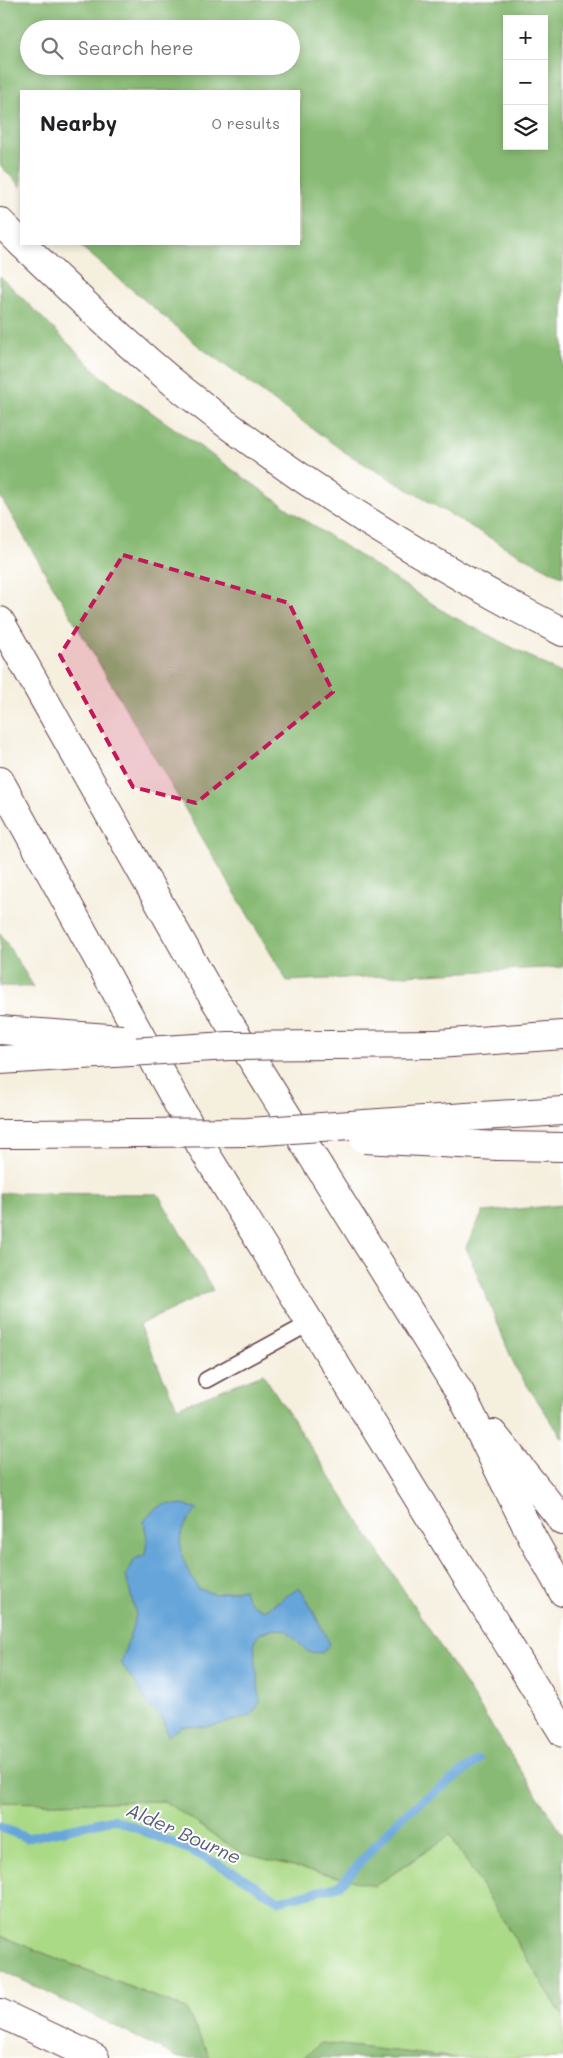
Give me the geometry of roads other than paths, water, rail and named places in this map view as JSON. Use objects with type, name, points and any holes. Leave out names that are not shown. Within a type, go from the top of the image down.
[{"type":"highway","points":[[0,222],[20,243]]},
{"type":"highway","points":[[22,245],[124,341],[245,439],[369,524],[463,580],[563,632]]},
{"type":"highway","points":[[0,621],[205,984],[462,1396],[533,1539],[563,1592]]},
{"type":"highway","points":[[0,781],[201,1146],[563,1733]]},
{"type":"highway","points":[[0,795],[18,816]]},
{"type":"highway","points":[[0,1030],[228,1046]]},
{"type":"highway","points":[[0,1060],[228,1046],[437,1044],[563,1035]]},
{"type":"highway","points":[[12,1134],[248,1132],[563,1111]]},
{"type":"highway","points":[[248,1132],[498,1146],[563,1146]]},
{"type":"highway","points":[[462,1396],[563,1522]]},
{"type":"highway","points":[[0,2013],[95,2058]]},
{"type":"lane","points":[[206,1380],[310,1323]]},
{"type":"water","points":[[167,1504],[198,1509],[184,1526],[180,1544],[187,1568],[199,1589],[215,1594],[244,1589],[246,1597],[251,1603],[265,1610],[299,1588],[312,1608],[330,1644],[322,1653],[308,1652],[286,1630],[275,1629],[260,1633],[254,1642],[260,1702],[251,1716],[205,1727],[182,1726],[168,1736],[163,1720],[147,1704],[138,1687],[121,1663],[136,1615],[126,1576],[135,1559],[145,1555],[147,1540],[144,1521],[156,1508]]},
{"type":"waterway","name":"Alder Bourne","points":[[0,1827],[27,1838],[114,1819],[188,1849],[237,1874],[279,1901],[339,1886],[402,1816],[479,1760]]}]
